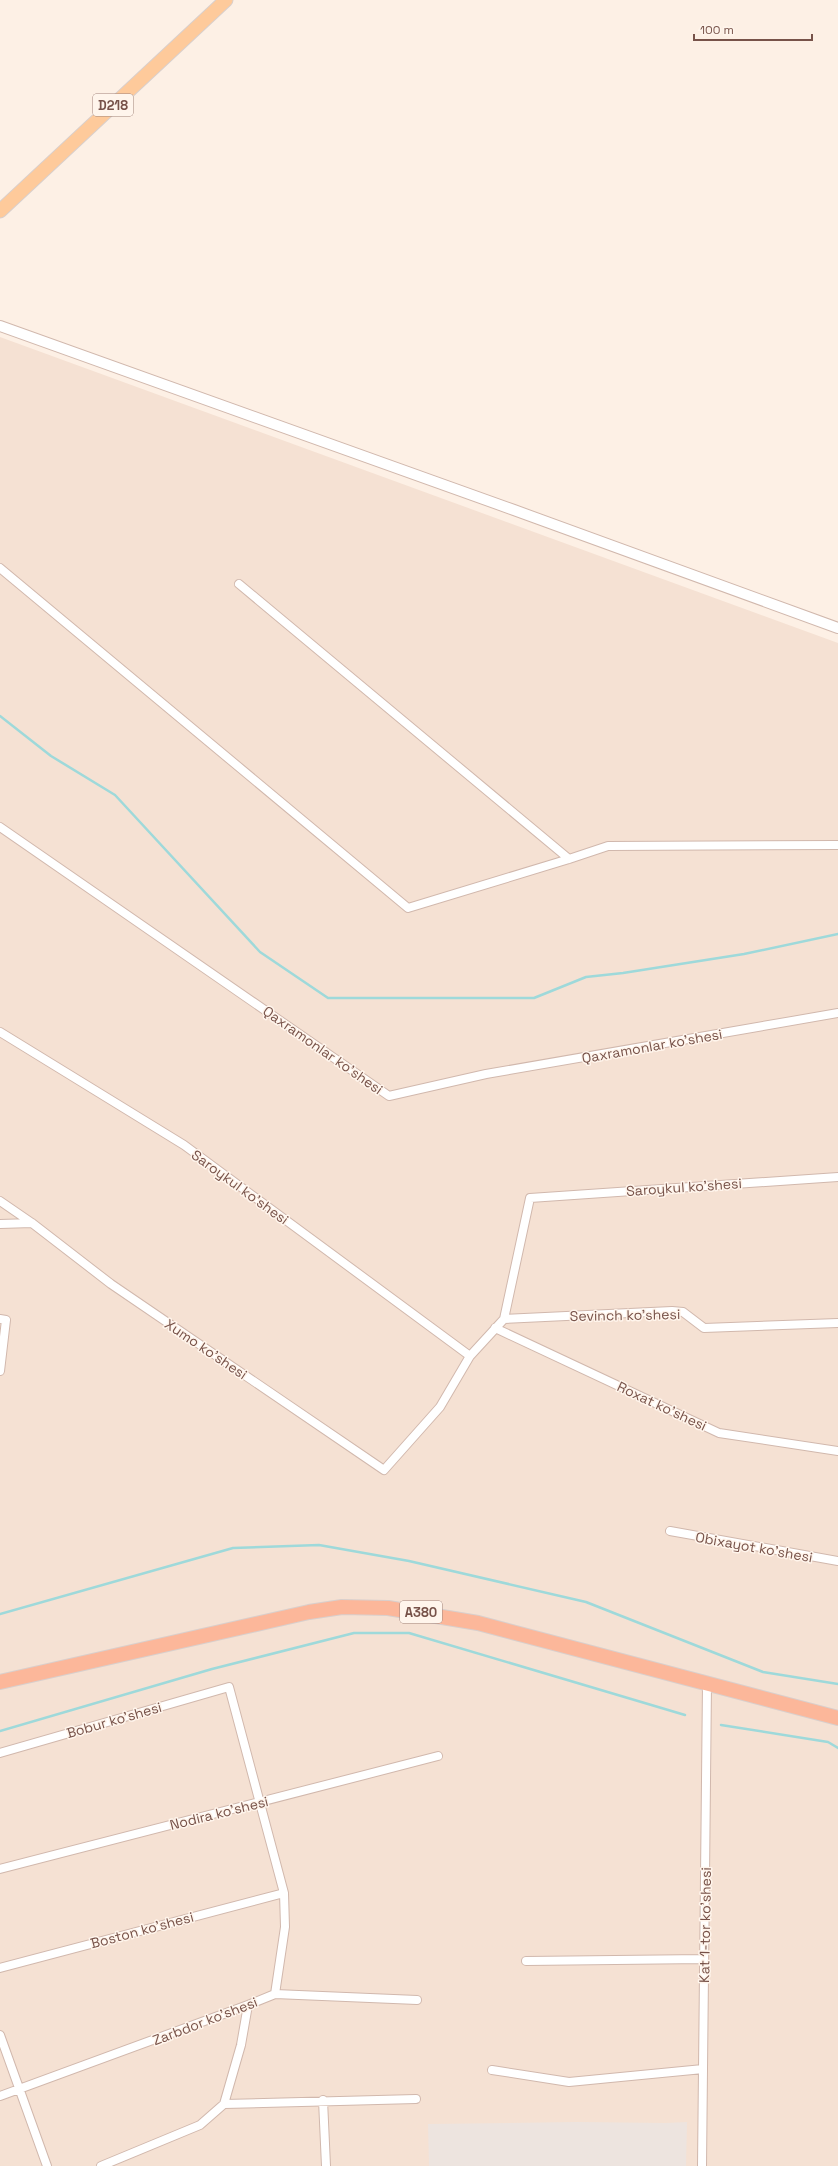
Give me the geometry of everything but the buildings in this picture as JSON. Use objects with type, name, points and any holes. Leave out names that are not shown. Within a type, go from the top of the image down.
[{"type":"highway","name":"A380","points":[[0,1682],[309,1612],[362,1607],[388,1608],[478,1623],[838,1718]]},
{"type":"main road","name":"D218","points":[[0,211],[226,0]]},
{"type":"street","points":[[0,326],[838,628]]},
{"type":"street","points":[[0,568],[408,908],[608,846],[838,845]]},
{"type":"street","points":[[239,584],[569,859]]},
{"type":"street","name":"Qaxramonlar ko'shesi","points":[[0,826],[389,1096],[486,1074],[838,1013]]},
{"type":"street","name":"Saroykul ko'shesi","points":[[0,1032],[184,1145],[470,1356]]},
{"type":"street","name":"Saroykul ko'shesi","points":[[504,1320],[530,1198],[838,1177]]},
{"type":"street","name":"Xumo ko'shesi","points":[[0,1201],[32,1223],[111,1284],[384,1470],[440,1407],[470,1356]]},
{"type":"street","points":[[0,1224],[32,1223]]},
{"type":"street","name":"Sevinch ko'shesi","points":[[504,1320],[672,1311],[683,1312],[704,1328],[838,1323]]},
{"type":"street","points":[[0,1319],[6,1320],[0,1371]]},
{"type":"street","points":[[470,1356],[504,1320]]},
{"type":"street","name":"Roxat ko'shesi","points":[[496,1328],[719,1433],[838,1451]]},
{"type":"street","name":"Obixayot ko'shesi","points":[[670,1531],[838,1561]]},
{"type":"street","name":"Kat 1-tor ko'shesi","points":[[702,2166],[707,1684]]},
{"type":"street","name":"Bobur ko'shesi","points":[[0,1753],[229,1687],[260,1802]]},
{"type":"street","name":"Nodira ko'shesi","points":[[0,1869],[438,1756]]},
{"type":"street","points":[[260,1802],[284,1893],[285,1927],[275,1994]]},
{"type":"street","name":"Boston ko'shesi","points":[[0,1968],[284,1893]]},
{"type":"street","points":[[526,1961],[704,1959]]},
{"type":"street","name":"Zarbdor ko'shesi","points":[[0,2096],[275,1994],[417,2000]]},
{"type":"street","points":[[101,2166],[132,2155],[200,2125],[224,2104],[241,2045],[248,2005]]},
{"type":"street","points":[[0,2035],[47,2166]]},
{"type":"street","points":[[492,2070],[569,2082],[703,2069]]},
{"type":"street","points":[[224,2104],[323,2100],[416,2099]]},
{"type":"street","points":[[323,2100],[326,2166]]},
{"type":"shaded area","points":[[0,337],[838,643],[838,2166],[0,2166]]},
{"type":"shaded area","points":[[687,2122],[686,2166],[429,2166],[428,2124]]},
{"type":"waterway","points":[[0,716],[51,756],[115,795],[260,952],[328,998],[534,998],[586,977],[623,973],[744,954],[838,934]]},
{"type":"waterway","points":[[0,1614],[233,1548],[319,1545],[409,1561],[586,1602],[763,1672],[838,1684]]},
{"type":"waterway","points":[[0,1731],[212,1669],[354,1633],[409,1633],[685,1715]]},
{"type":"waterway","points":[[721,1725],[828,1742],[838,1748]]}]
